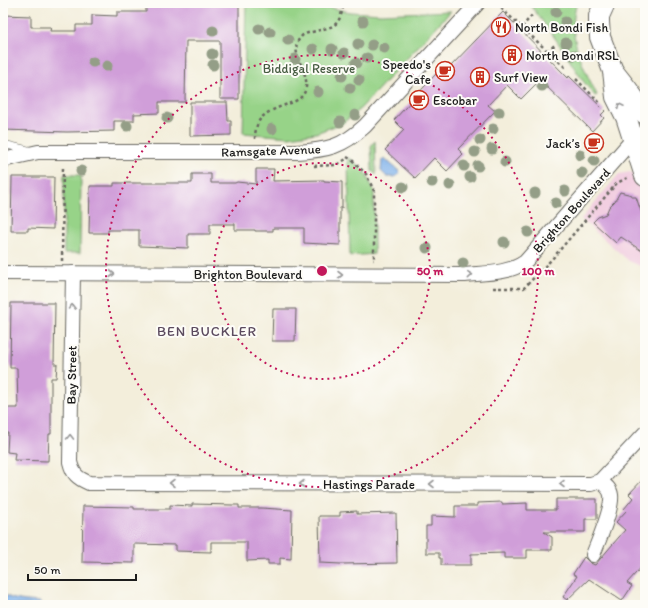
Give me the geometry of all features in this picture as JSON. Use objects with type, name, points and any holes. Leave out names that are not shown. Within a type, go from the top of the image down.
[{"type":"street","name":"Ramsgate Avenue","points":[[3,160],[38,152],[297,152],[318,151],[337,146],[354,136],[365,126],[478,3]]},
{"type":"street","points":[[605,3],[599,16],[599,30],[602,45],[613,71],[645,114]]},
{"type":"street","points":[[613,71],[616,97],[626,117],[641,137],[645,176]]},
{"type":"street","name":"Brighton Boulevard","points":[[3,274],[465,275],[494,273],[511,269],[524,262],[641,137]]},
{"type":"street","name":"Bay Street","points":[[73,273],[70,462],[74,475]]},
{"type":"street","points":[[594,555],[610,507],[611,495],[608,486],[600,481],[645,433]]},
{"type":"street","name":"Hastings Parade","points":[[74,475],[89,483],[591,484],[600,481]]},
{"type":"lane","points":[[3,144],[38,152]]},
{"type":"path","points":[[255,139],[259,120],[271,111],[299,99],[306,89],[306,76],[297,52],[298,40],[306,33],[335,26],[341,18],[344,3]]},
{"type":"path","points":[[370,3],[377,3]]},
{"type":"path","points":[[487,3],[496,4],[567,69]]},
{"type":"path","points":[[522,27],[534,14]]},
{"type":"path","points":[[547,51],[555,44]]},
{"type":"path","points":[[576,79],[595,98]]},
{"type":"path","points":[[337,146],[366,174],[374,191],[374,260],[368,260],[367,275]]},
{"type":"path","points":[[63,152],[62,266],[73,273]]},
{"type":"shaded area","points":[[630,172],[635,174],[640,181],[645,198],[645,268],[629,261],[581,219],[619,174]]},
{"type":"green space","name":"Biddigal Reserve","points":[[246,3],[309,3],[350,12],[381,14],[451,11],[361,108],[343,123],[316,133],[289,137],[243,133]]},
{"type":"green space","points":[[529,3],[577,3],[574,15],[575,39],[586,73],[597,95],[595,96],[583,81],[557,41]]},
{"type":"green space","points":[[375,141],[376,175],[372,171],[371,146]]},
{"type":"green space","points":[[348,158],[366,174],[374,191],[374,254],[350,256]]},
{"type":"green space","points":[[64,175],[81,175],[80,253],[64,253]]},
{"type":"water","points":[[384,158],[400,172],[395,177],[387,177],[381,171],[382,160]]},
{"type":"water","points":[[3,594],[16,599],[40,602],[43,605],[3,605]]},
{"type":"building","points":[[146,3],[239,3],[239,99],[220,99],[220,41],[186,41],[185,102],[159,102],[159,113],[134,114],[134,121],[114,121],[114,131],[67,132],[3,130],[3,15],[31,16],[31,27],[51,27],[50,31],[76,31],[76,25],[92,25],[92,15],[117,16],[117,12],[146,12]]},
{"type":"building","points":[[503,12],[568,78],[569,76],[605,111],[601,115],[604,118],[592,131],[540,80],[521,99],[507,85],[488,105],[495,111],[458,149],[463,154],[447,171],[434,158],[415,178],[385,150],[404,130],[394,120],[445,64],[449,68]]},
{"type":"building","points":[[190,102],[227,102],[228,121],[231,121],[231,135],[190,136]]},
{"type":"building","points":[[256,169],[274,169],[273,181],[324,180],[342,182],[340,245],[304,243],[304,228],[273,228],[273,231],[235,230],[235,224],[210,224],[210,234],[188,234],[188,248],[139,246],[139,230],[108,230],[108,233],[89,233],[90,186],[114,186],[114,183],[192,183],[192,174],[211,174],[211,183],[237,182],[256,184]]},
{"type":"building","points":[[12,177],[54,177],[53,229],[28,228],[28,231],[11,231]]},
{"type":"building","points":[[620,192],[636,197],[645,223],[645,253],[621,237],[616,243],[593,222],[598,217],[606,214],[609,207],[615,201]]},
{"type":"building","points":[[11,303],[55,303],[54,364],[57,364],[56,378],[51,378],[51,434],[49,434],[48,461],[14,460],[15,453],[7,452],[8,433],[3,433],[3,408],[18,408],[17,368],[10,368]]},
{"type":"building","points":[[273,309],[296,309],[295,341],[272,341]]},
{"type":"building","points":[[645,477],[645,563],[627,583],[632,586],[622,601],[589,579],[567,600],[563,597],[577,576],[573,574],[584,557],[590,563],[595,565],[625,530],[616,522],[626,511],[624,509],[633,498],[629,494]]},
{"type":"building","points":[[556,499],[597,499],[597,519],[585,519],[585,532],[544,532],[552,537],[552,550],[527,550],[527,558],[504,558],[504,553],[471,554],[471,565],[441,565],[439,553],[426,553],[426,526],[431,526],[431,516],[455,517],[455,506],[477,506],[477,503],[502,502],[502,504],[527,503],[527,510],[556,510]]},
{"type":"building","points":[[192,504],[239,505],[239,508],[292,510],[291,559],[280,558],[280,564],[268,564],[268,560],[247,561],[247,542],[211,542],[211,552],[176,551],[176,545],[134,544],[134,563],[82,562],[83,506],[134,507],[134,509],[170,509],[170,505],[192,506]]},
{"type":"building","points":[[357,511],[357,514],[396,513],[397,563],[320,563],[319,516],[340,516],[340,512]]},
{"type":"place","name":"North Bondi Fish","points":[[501,27]]},
{"type":"place","name":"North Bondi RSL","points":[[512,55]]},
{"type":"place","name":"Speedo's Cafe","points":[[445,71]]},
{"type":"place","name":"Surf View","points":[[480,77]]},
{"type":"place","name":"Escobar","points":[[419,100]]},
{"type":"place","name":"Jack’s","points":[[594,143]]},
{"type":"district","name":"BEN BUCKLER","points":[[207,331]]}]
